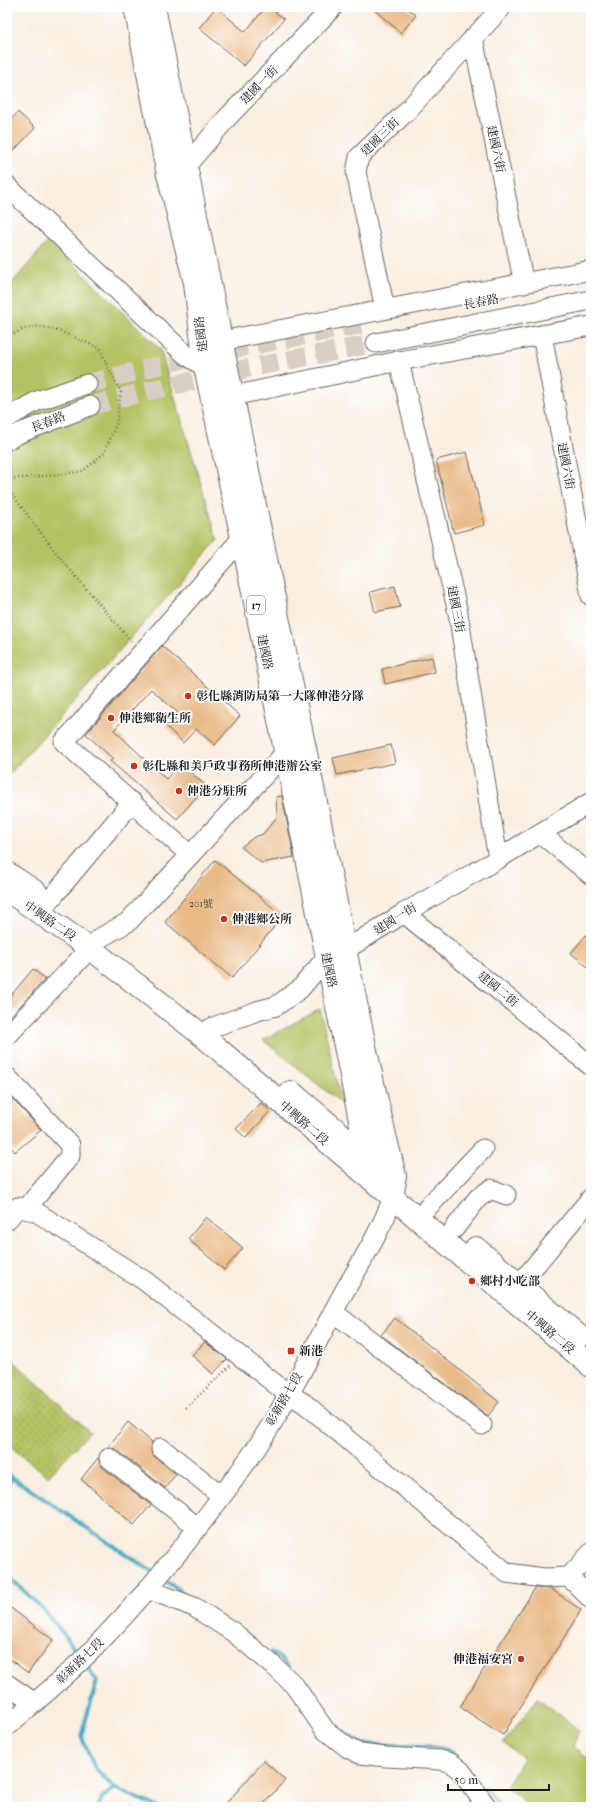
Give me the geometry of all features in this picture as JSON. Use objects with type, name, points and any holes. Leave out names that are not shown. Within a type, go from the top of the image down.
[{"type":"main road","name":"建國路","points":[[135,7],[167,170],[195,283],[205,367],[286,752],[336,954],[384,1133],[395,1189]]},
{"type":"main road","name":"建國路","points":[[154,7],[232,396],[336,954],[361,1125],[380,1167],[395,1189]]},
{"type":"main road","name":"中興路二段","points":[[7,873],[44,907],[96,944],[380,1167]]},
{"type":"main road","name":"中興路二段","points":[[7,890],[44,907]]},
{"type":"main road","name":"中興路二段","points":[[207,1032],[328,1144],[395,1189],[428,1207],[454,1229],[514,1291],[591,1366]]},
{"type":"main road","name":"中興路二段","points":[[395,1189],[514,1291],[591,1347]]},
{"type":"street","name":"建國一街","points":[[186,166],[228,118],[334,7]]},
{"type":"street","name":"建國三街","points":[[384,309],[356,172],[359,157],[406,112],[502,7]]},
{"type":"street","name":"建國六街","points":[[473,38],[524,284]]},
{"type":"street","points":[[7,186],[186,355],[205,367],[232,396],[400,361],[591,326]]},
{"type":"street","points":[[205,367],[221,341],[591,270]]},
{"type":"street","name":"長春路","points":[[370,323],[591,282]]},
{"type":"street","name":"長春路","points":[[376,343],[591,300]]},
{"type":"street","name":"建國六街","points":[[542,336],[591,596]]},
{"type":"street","name":"建國三街","points":[[400,361],[458,613],[498,859]]},
{"type":"street","name":"長春路","points":[[7,418],[37,401],[87,384]]},
{"type":"street","name":"長春路","points":[[7,440],[20,433],[90,406]]},
{"type":"street","points":[[190,855],[64,742],[242,538]]},
{"type":"street","points":[[7,1036],[96,944],[128,922],[286,752]]},
{"type":"street","points":[[44,907],[132,802]]},
{"type":"street","name":"建國一街","points":[[207,1032],[256,1011],[276,1006],[300,989],[336,954],[540,834],[591,802]]},
{"type":"street","points":[[540,834],[591,875]]},
{"type":"street","name":"建國二街","points":[[404,913],[588,1057]]},
{"type":"street","points":[[7,1077],[70,1145],[70,1156],[26,1210]]},
{"type":"street","points":[[428,1207],[483,1149]]},
{"type":"street","name":"彰新路七段","points":[[7,1726],[35,1703],[95,1648],[170,1562],[222,1495],[257,1446],[288,1394],[372,1241],[395,1189]]},
{"type":"street","points":[[454,1229],[478,1198],[491,1189],[506,1195]]},
{"type":"street","points":[[514,1291],[591,1198]]},
{"type":"street","points":[[7,1220],[18,1208],[36,1212],[145,1281],[288,1394],[304,1403],[507,1573],[544,1578],[569,1577],[591,1553]]},
{"type":"street","points":[[334,1312],[482,1425]]},
{"type":"street","points":[[161,1448],[222,1495]]},
{"type":"street","points":[[109,1458],[197,1527]]},
{"type":"street","points":[[569,1577],[591,1599]]},
{"type":"street","points":[[147,1589],[194,1607],[233,1632],[294,1684],[325,1730],[348,1748],[360,1754],[441,1760],[451,1763],[461,1771],[487,1807]]},
{"type":"street","points":[[7,1684],[35,1703]]},
{"type":"path","points":[[7,488],[61,559],[141,652]]},
{"type":"path","points":[[186,1408],[241,1356]]},
{"type":"green space","points":[[49,240],[160,349],[218,540],[7,777],[7,289]]},
{"type":"green space","points":[[320,1009],[342,1104],[263,1040]]},
{"type":"green space","points":[[7,1355],[90,1432],[48,1476],[7,1444]]},
{"type":"green space","points":[[538,1698],[579,1730],[573,1746],[591,1760],[591,1807],[531,1807],[506,1787],[523,1758],[503,1743]]},
{"type":"building","points":[[216,7],[245,32],[266,7],[269,7],[284,19],[244,66],[199,28]]},
{"type":"building","points":[[371,7],[406,7],[416,15],[401,33]]},
{"type":"building","points":[[18,112],[35,128],[7,158],[7,124]]},
{"type":"building","points":[[467,452],[485,525],[454,533],[436,460]]},
{"type":"building","points":[[395,586],[400,607],[375,612],[370,592]]},
{"type":"building","points":[[162,646],[240,716],[215,745],[196,729],[183,743],[166,726],[178,713],[151,689],[114,730],[166,779],[180,763],[206,786],[177,819],[110,761],[113,759],[86,734]]},
{"type":"building","points":[[432,657],[435,672],[385,684],[382,669]]},
{"type":"building","points":[[391,745],[395,763],[337,775],[333,758]]},
{"type":"building","points":[[282,796],[294,857],[261,863],[241,847],[254,837],[263,834],[277,817],[276,797]]},
{"type":"building","name":"伸港鄉公所","points":[[215,860],[283,916],[232,978],[165,922]]},
{"type":"building","points":[[591,929],[591,970],[571,953]]},
{"type":"building","points":[[33,969],[45,979],[7,1020],[7,1000]]},
{"type":"building","points":[[7,1093],[41,1130],[15,1152],[7,1142]]},
{"type":"building","points":[[261,1103],[270,1111],[246,1138],[236,1129]]},
{"type":"building","points":[[206,1217],[243,1248],[224,1270],[188,1239]]},
{"type":"building","points":[[395,1318],[499,1402],[488,1416],[381,1335]]},
{"type":"building","points":[[205,1342],[227,1359],[213,1374],[192,1355]]},
{"type":"building","points":[[128,1422],[152,1442],[151,1452],[154,1456],[176,1474],[165,1488],[116,1449],[107,1448]]},
{"type":"building","points":[[98,1458],[102,1467],[151,1505],[134,1525],[81,1479]]},
{"type":"building","name":"伸港福安宮","points":[[535,1588],[551,1589],[581,1610],[503,1735],[460,1707]]},
{"type":"building","points":[[7,1605],[53,1640],[28,1673],[7,1657]]},
{"type":"building","points":[[264,1761],[285,1780],[261,1807],[223,1807]]},
{"type":"waterway","points":[[7,1474],[154,1573]]},
{"type":"waterway","points":[[7,1485],[12,1477]]},
{"type":"waterway","points":[[7,1576],[46,1613],[79,1655]]},
{"type":"waterway","points":[[163,1579],[187,1596]]},
{"type":"waterway","points":[[271,1652],[281,1659],[288,1667]]},
{"type":"waterway","points":[[85,1664],[97,1681],[81,1736],[95,1768],[114,1788]]},
{"type":"waterway","points":[[326,1715],[337,1728],[362,1744],[427,1746],[449,1750],[456,1757]]},
{"type":"waterway","points":[[98,1807],[102,1798],[114,1788],[158,1807]]},
{"type":"waterway","points":[[485,1789],[501,1807]]},
{"type":"tunnel","points":[[87,384],[191,357],[370,323]]},
{"type":"tunnel","points":[[90,406],[143,392],[254,367],[376,343]]},
{"type":"place","name":"彰化縣消防局第一大隊伸港分隊","points":[[188,696]]},
{"type":"place","name":"伸港鄉衛生所","points":[[111,718]]},
{"type":"place","name":"彰化縣和美戶政事務所伸港辦公室","points":[[134,766]]},
{"type":"place","name":"伸港分駐所","points":[[179,791]]},
{"type":"place","name":"伸港鄉公所","points":[[224,919]]},
{"type":"place","name":"鄉村小吃部","points":[[472,1281]]},
{"type":"place","name":"新港","points":[[291,1351]]},
{"type":"place","name":"伸港福安宮","points":[[521,1659]]}]
